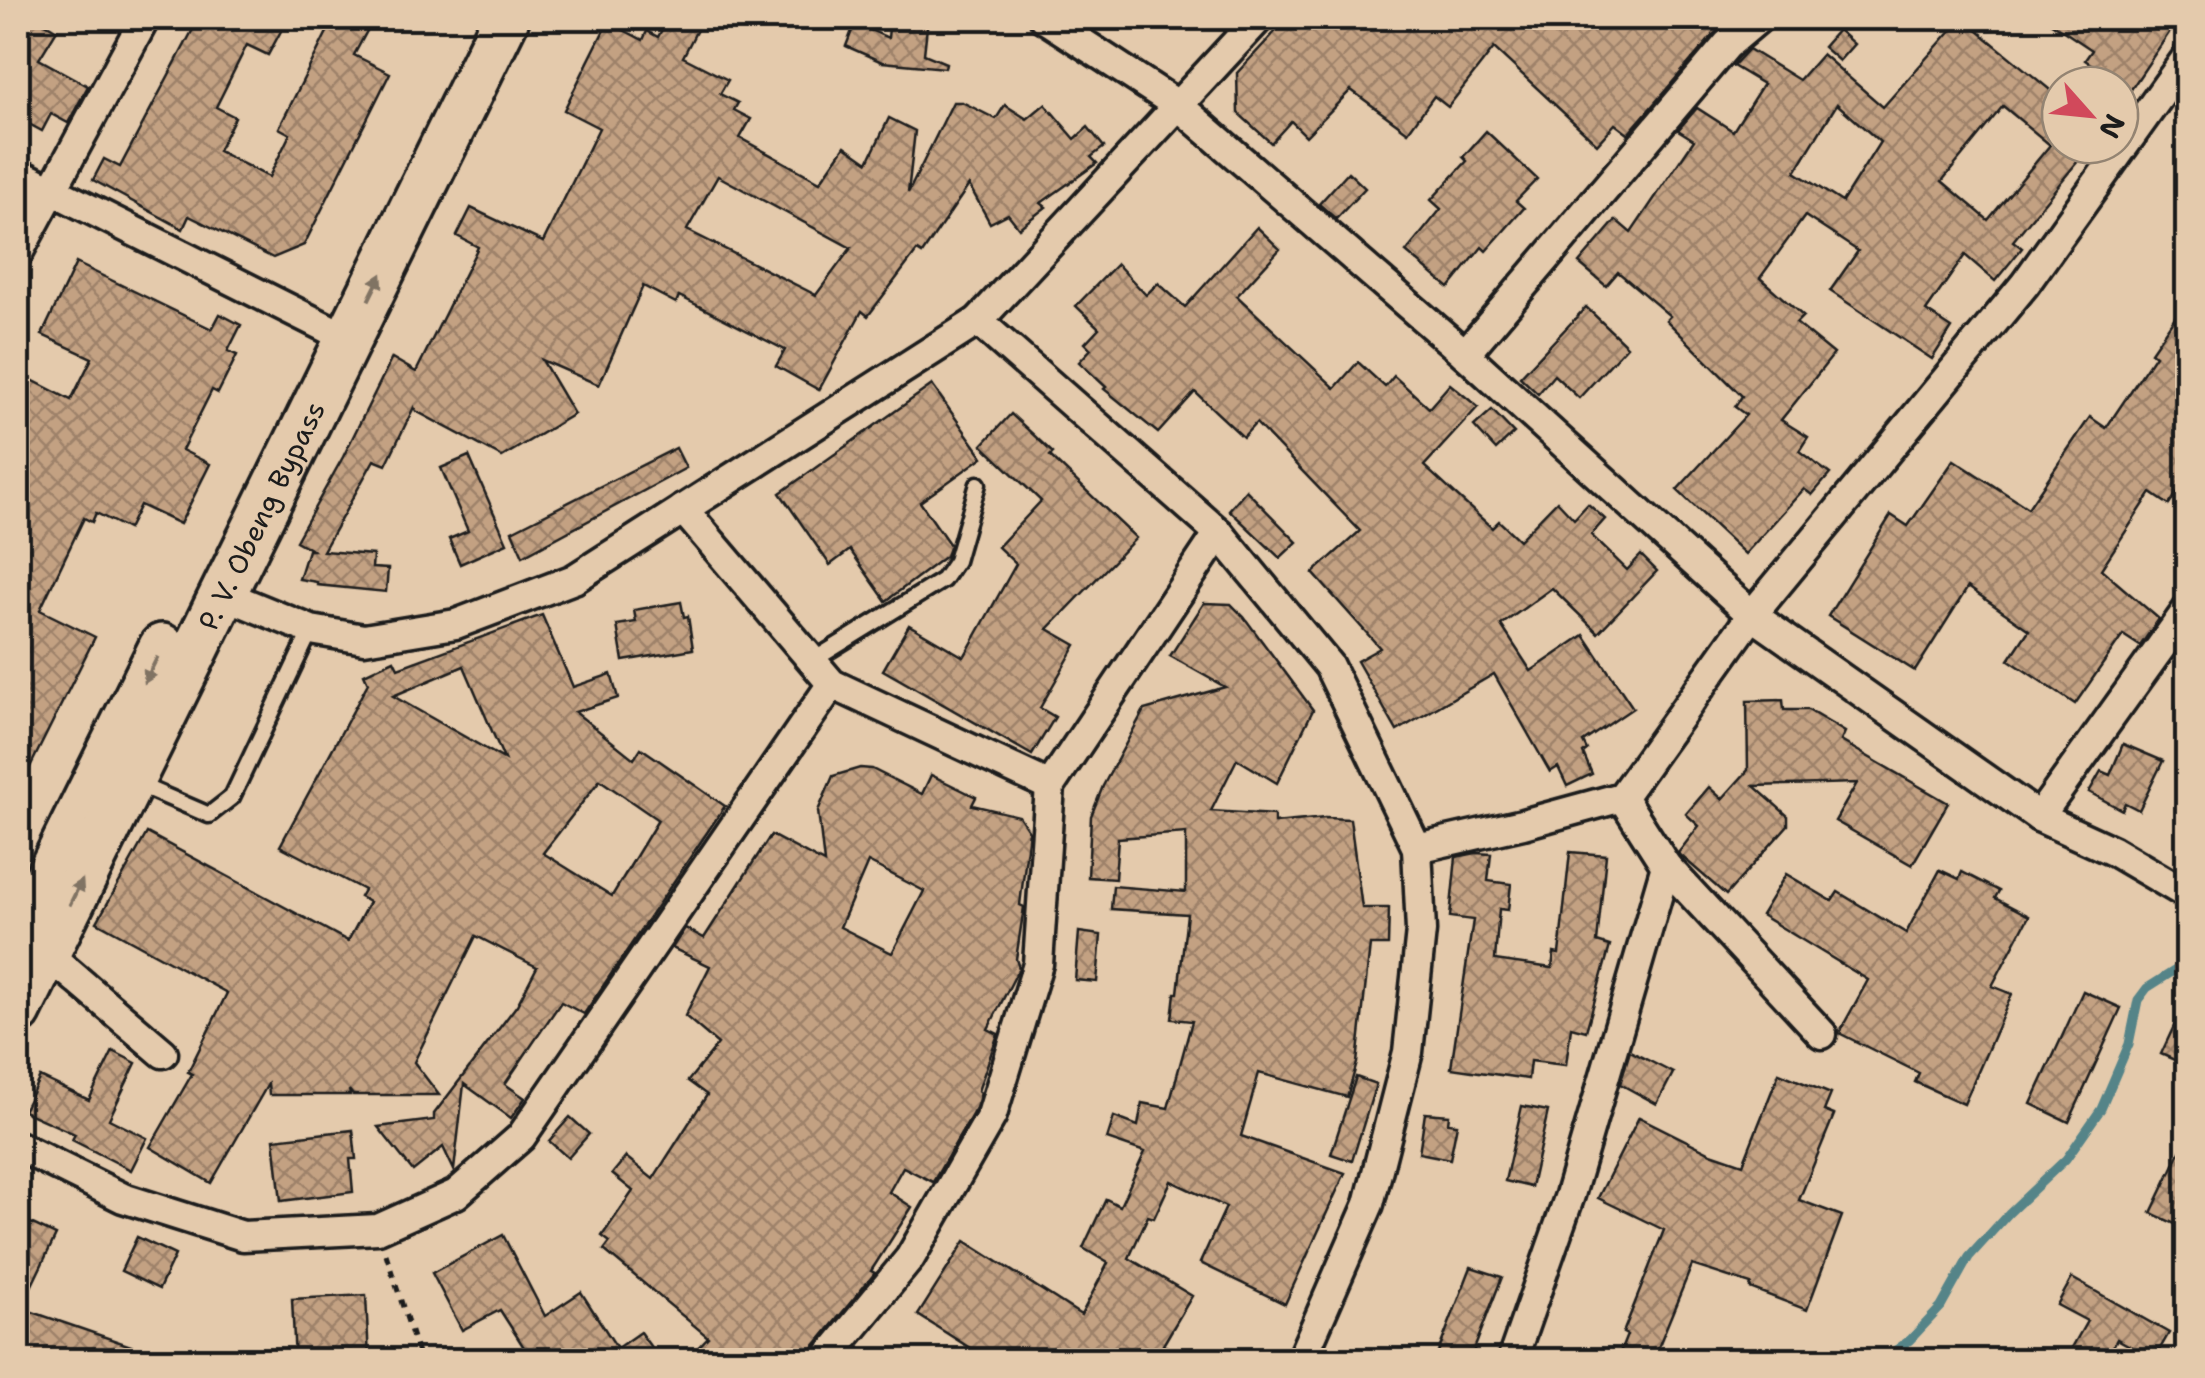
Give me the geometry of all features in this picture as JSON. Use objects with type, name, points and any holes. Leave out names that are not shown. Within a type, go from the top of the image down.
[{"type":"highway","name":"P. V. Obeng Bypass","points":[[32,946],[131,781],[223,594],[473,18]]},
{"type":"highway","name":"P. V. Obeng Bypass","points":[[18,1011],[32,946],[336,332],[506,18]]},
{"type":"street","points":[[18,254],[145,18]]},
{"type":"street","points":[[1044,18],[1179,106],[1465,354],[1752,615],[2039,818],[2113,851],[2188,896]]},
{"type":"street","points":[[223,594],[311,630],[364,640],[456,624],[574,578],[978,321],[1259,18]]},
{"type":"street","points":[[1465,354],[1727,45],[1759,18]]},
{"type":"street","points":[[1417,848],[1622,797],[1752,615],[2025,284],[2188,56]]},
{"type":"street","points":[[18,173],[336,332]]},
{"type":"street","points":[[978,321],[1219,534],[1328,666],[1417,848],[1421,931],[1408,1052],[1368,1204],[1301,1360]]},
{"type":"street","points":[[683,509],[832,684],[1050,786]]},
{"type":"street","points":[[826,1360],[910,1258],[992,1114],[1038,964],[1050,786],[1219,534]]},
{"type":"street","points":[[2039,818],[2188,609]]},
{"type":"street","points":[[18,1146],[123,1198],[244,1236],[378,1229],[456,1194],[521,1137],[832,684]]},
{"type":"street","points":[[1622,797],[1666,866],[1822,1034]]},
{"type":"street","points":[[1512,1360],[1576,1176],[1666,866]]},
{"type":"street","points":[[32,946],[163,1053]]},
{"type":"lane","points":[[811,662],[944,580],[956,561],[978,484]]},
{"type":"lane","points":[[131,781],[209,815],[232,797],[311,630]]},
{"type":"path","points":[[378,1229],[420,1360]]},
{"type":"building","points":[[18,18],[37,18],[57,30],[39,59],[88,86],[68,123],[51,114],[42,131],[18,118]]},
{"type":"building","points":[[199,18],[288,18],[268,55],[247,45],[216,107],[235,117],[218,151],[269,177],[290,134],[279,128],[334,18],[374,18],[354,55],[390,73],[304,245],[273,258],[189,216],[183,229],[93,180],[104,159],[120,167]]},
{"type":"building","points":[[668,18],[703,18],[683,57],[728,80],[720,94],[738,103],[734,110],[751,119],[740,138],[820,182],[845,146],[868,162],[889,118],[915,131],[908,193],[953,102],[962,102],[996,119],[1005,105],[1027,119],[1045,104],[1075,139],[1088,127],[1104,147],[1091,157],[1097,163],[1041,203],[1046,207],[1019,228],[1008,214],[990,223],[969,185],[922,254],[917,251],[868,316],[862,311],[819,390],[776,366],[785,350],[679,296],[676,303],[643,286],[599,385],[542,360],[574,414],[502,457],[414,407],[386,465],[374,460],[323,551],[373,555],[372,568],[388,569],[386,592],[317,585],[299,579],[308,550],[312,550],[296,541],[392,358],[416,372],[478,247],[457,236],[471,208],[543,242],[599,128],[564,110],[608,22],[643,40],[647,31],[658,37]],"holes":[[[718,176],[851,248],[816,295],[687,230]]]},
{"type":"building","points":[[890,18],[928,18],[924,54],[946,63],[945,68],[882,62],[846,46],[855,23],[888,38]]},
{"type":"building","points":[[1288,18],[1297,18],[1309,30],[1320,18],[1732,18],[1628,134],[1615,124],[1597,144],[1494,48],[1448,107],[1434,96],[1408,132],[1351,90],[1306,136],[1291,121],[1271,143],[1238,113],[1237,73]]},
{"type":"building","points":[[1962,18],[2040,82],[2040,137],[2003,106],[1942,181],[1988,220],[2040,157],[2040,165],[2075,165],[2013,241],[2022,248],[1995,281],[1965,255],[1926,311],[1952,328],[1932,359],[1830,291],[1858,251],[1805,216],[1760,278],[1803,316],[1796,323],[1834,354],[1781,420],[1808,437],[1799,451],[1830,474],[1812,495],[1804,489],[1745,554],[1677,490],[1746,415],[1735,407],[1742,396],[1666,320],[1670,316],[1618,272],[1606,286],[1579,263],[1616,220],[1631,233],[1694,140],[1678,130],[1697,108],[1733,131],[1763,84],[1733,66],[1749,49],[1799,80],[1822,54],[1883,107]],"holes":[[[1837,104],[1880,142],[1842,202],[1795,172]]]},
{"type":"building","points":[[2044,18],[2179,18],[2140,76],[2140,65],[2092,65],[2085,60],[2092,50]]},
{"type":"building","points":[[1838,30],[1854,44],[1839,61],[1823,47]]},
{"type":"building","points":[[1486,131],[1537,179],[1516,201],[1524,208],[1486,251],[1482,247],[1449,288],[1406,252],[1441,209],[1431,200],[1467,161],[1463,157]]},
{"type":"building","points":[[1348,172],[1365,188],[1336,219],[1319,204]]},
{"type":"building","points":[[1257,227],[1280,249],[1237,296],[1335,388],[1358,362],[1385,387],[1394,376],[1429,408],[1450,384],[1478,407],[1424,466],[1492,528],[1499,521],[1519,540],[1557,501],[1574,519],[1588,504],[1605,519],[1591,535],[1627,570],[1641,555],[1657,571],[1598,633],[1552,588],[1501,625],[1531,671],[1584,635],[1633,708],[1583,742],[1592,774],[1567,786],[1558,767],[1550,772],[1494,674],[1397,731],[1357,661],[1380,648],[1313,573],[1360,531],[1256,423],[1243,437],[1195,392],[1158,433],[1104,389],[1079,362],[1091,349],[1085,343],[1099,328],[1076,306],[1117,264],[1146,295],[1158,283],[1185,307]]},
{"type":"building","points":[[76,263],[212,329],[220,314],[241,325],[228,351],[237,355],[218,393],[212,390],[182,450],[210,464],[180,524],[140,505],[128,529],[96,513],[92,522],[84,518],[40,610],[95,637],[18,791],[18,390],[24,376],[71,400],[92,358],[42,335]]},
{"type":"building","points":[[2188,298],[2188,477],[2169,505],[2151,493],[2101,569],[2159,619],[2140,646],[2123,635],[2075,704],[2009,660],[2029,630],[1968,587],[1915,671],[1828,616],[1891,515],[1908,526],[1954,460],[2028,508],[2090,417],[2106,428]]},
{"type":"building","points":[[1586,307],[1627,346],[1579,398],[1554,375],[1538,394],[1520,377]]},
{"type":"building","points":[[932,385],[983,457],[920,502],[950,545],[946,556],[886,601],[850,550],[830,565],[780,493]]},
{"type":"building","points":[[1492,410],[1514,433],[1496,450],[1474,426]]},
{"type":"building","points":[[1011,414],[1136,538],[1048,629],[1076,645],[1040,708],[1055,717],[1032,755],[883,670],[909,625],[964,657],[1016,564],[998,547],[1041,501],[982,445]]},
{"type":"building","points":[[676,448],[686,468],[523,556],[512,531]]},
{"type":"building","points":[[469,456],[507,543],[460,564],[449,539],[468,531],[441,468]]},
{"type":"building","points":[[1246,490],[1297,542],[1280,558],[1229,510]]},
{"type":"building","points":[[681,602],[684,617],[688,616],[693,649],[623,661],[617,625],[636,622],[634,610]]},
{"type":"building","points":[[1204,603],[1231,604],[1313,710],[1277,783],[1237,759],[1211,811],[1274,815],[1274,823],[1350,819],[1362,908],[1389,908],[1388,945],[1370,945],[1357,1063],[1347,1097],[1259,1073],[1241,1136],[1345,1173],[1285,1304],[1200,1263],[1226,1207],[1171,1181],[1154,1218],[1148,1216],[1129,1258],[1192,1296],[1163,1345],[1194,1360],[1092,1360],[1077,1351],[1071,1360],[989,1360],[918,1315],[965,1241],[1081,1315],[1108,1263],[1083,1248],[1106,1199],[1120,1206],[1145,1152],[1107,1139],[1114,1117],[1138,1126],[1142,1103],[1168,1108],[1192,1021],[1172,1019],[1187,914],[1111,909],[1113,886],[1186,892],[1186,833],[1118,838],[1115,879],[1088,877],[1091,816],[1144,710],[1225,687],[1170,656]]},
{"type":"building","points":[[542,615],[573,687],[611,674],[618,698],[575,712],[634,759],[641,748],[725,806],[584,1014],[561,1002],[505,1084],[525,1098],[511,1118],[464,1084],[454,1170],[443,1147],[413,1171],[378,1127],[434,1120],[434,1114],[517,1005],[537,967],[476,936],[414,1062],[439,1095],[353,1095],[349,1090],[350,1095],[269,1095],[268,1084],[211,1183],[150,1147],[192,1074],[188,1072],[227,993],[97,922],[147,833],[348,941],[369,902],[360,897],[364,890],[280,846],[368,683],[364,674],[394,660],[398,668]],"holes":[[[464,666],[504,759],[393,696]],[[600,780],[658,820],[612,896],[543,853]]]},
{"type":"building","points":[[1783,700],[1784,710],[1808,710],[1845,732],[1841,741],[1948,803],[1912,865],[1835,821],[1857,783],[1754,786],[1788,816],[1788,825],[1726,895],[1678,853],[1699,826],[1686,814],[1709,787],[1722,799],[1748,770],[1747,701]]},
{"type":"building","points":[[2123,744],[2163,761],[2139,810],[2125,803],[2122,810],[2089,792],[2101,771],[2110,775]]},
{"type":"building","points":[[860,768],[872,769],[922,794],[931,775],[976,797],[972,805],[1019,816],[1029,831],[1016,959],[1019,968],[988,1029],[998,1034],[976,1108],[933,1182],[903,1167],[889,1192],[912,1207],[871,1271],[875,1273],[812,1349],[809,1360],[686,1360],[708,1337],[604,1250],[610,1242],[602,1236],[633,1191],[612,1174],[626,1157],[653,1179],[707,1095],[688,1081],[718,1044],[685,1016],[710,966],[672,948],[685,928],[704,938],[771,835],[824,863],[818,811],[833,776]],"holes":[[[868,862],[924,891],[892,953],[840,927]]]},
{"type":"building","points":[[1570,852],[1606,855],[1597,942],[1610,946],[1586,1031],[1571,1027],[1566,1065],[1530,1061],[1528,1079],[1451,1068],[1473,920],[1450,917],[1456,857],[1491,854],[1488,881],[1511,884],[1508,910],[1499,909],[1495,960],[1552,968],[1554,953],[1559,954]]},
{"type":"building","points":[[1940,870],[1959,879],[1962,872],[1999,891],[1995,898],[2029,916],[1992,986],[2012,994],[1964,1104],[1915,1082],[1919,1073],[1839,1033],[1868,980],[1761,915],[1786,874],[1832,901],[1838,892],[1906,933]]},
{"type":"building","points":[[1079,932],[1101,935],[1097,982],[1075,980]]},
{"type":"building","points":[[2083,991],[2121,1008],[2069,1122],[2031,1104]]},
{"type":"building","points":[[2188,996],[2188,1066],[2161,1054]]},
{"type":"building","points":[[113,1051],[136,1063],[109,1119],[147,1138],[131,1170],[72,1140],[75,1134],[23,1111],[40,1077],[89,1100]]},
{"type":"building","points":[[1630,1051],[1673,1073],[1657,1104],[1620,1084]]},
{"type":"building","points":[[1779,1073],[1831,1094],[1824,1111],[1834,1115],[1799,1200],[1842,1216],[1807,1310],[1750,1288],[1751,1284],[1692,1265],[1653,1360],[1617,1360],[1627,1335],[1623,1333],[1664,1230],[1598,1198],[1639,1117],[1711,1153],[1743,1164]]},
{"type":"building","points":[[1356,1077],[1376,1084],[1352,1161],[1331,1154]]},
{"type":"building","points":[[1522,1106],[1548,1111],[1531,1187],[1505,1181]]},
{"type":"building","points":[[1425,1113],[1449,1115],[1448,1123],[1457,1124],[1450,1159],[1419,1153]]},
{"type":"building","points":[[570,1117],[589,1134],[568,1158],[549,1141]]},
{"type":"building","points":[[353,1130],[353,1192],[281,1201],[274,1139]]},
{"type":"building","points":[[2188,1135],[2188,1230],[2151,1213]]},
{"type":"building","points":[[18,1217],[56,1235],[21,1308],[163,1357],[162,1360],[18,1360]]},
{"type":"building","points":[[503,1235],[545,1316],[581,1292],[617,1348],[640,1332],[660,1360],[532,1360],[500,1310],[462,1330],[432,1273]]},
{"type":"building","points":[[137,1237],[175,1255],[159,1289],[121,1271]]},
{"type":"building","points":[[1471,1267],[1502,1277],[1470,1360],[1435,1360]]},
{"type":"building","points":[[2072,1278],[2169,1333],[2154,1359],[2117,1339],[2106,1360],[2065,1360],[2087,1321],[2057,1305]]},
{"type":"building","points":[[366,1295],[369,1360],[295,1360],[292,1299]]},
{"type":"waterway","points":[[2188,671],[2180,710],[2188,743]]},
{"type":"waterway","points":[[1882,1360],[1910,1340],[1941,1307],[1969,1257],[2066,1159],[2101,1109],[2129,1044],[2138,1000],[2147,988],[2177,969],[2188,955]]}]
